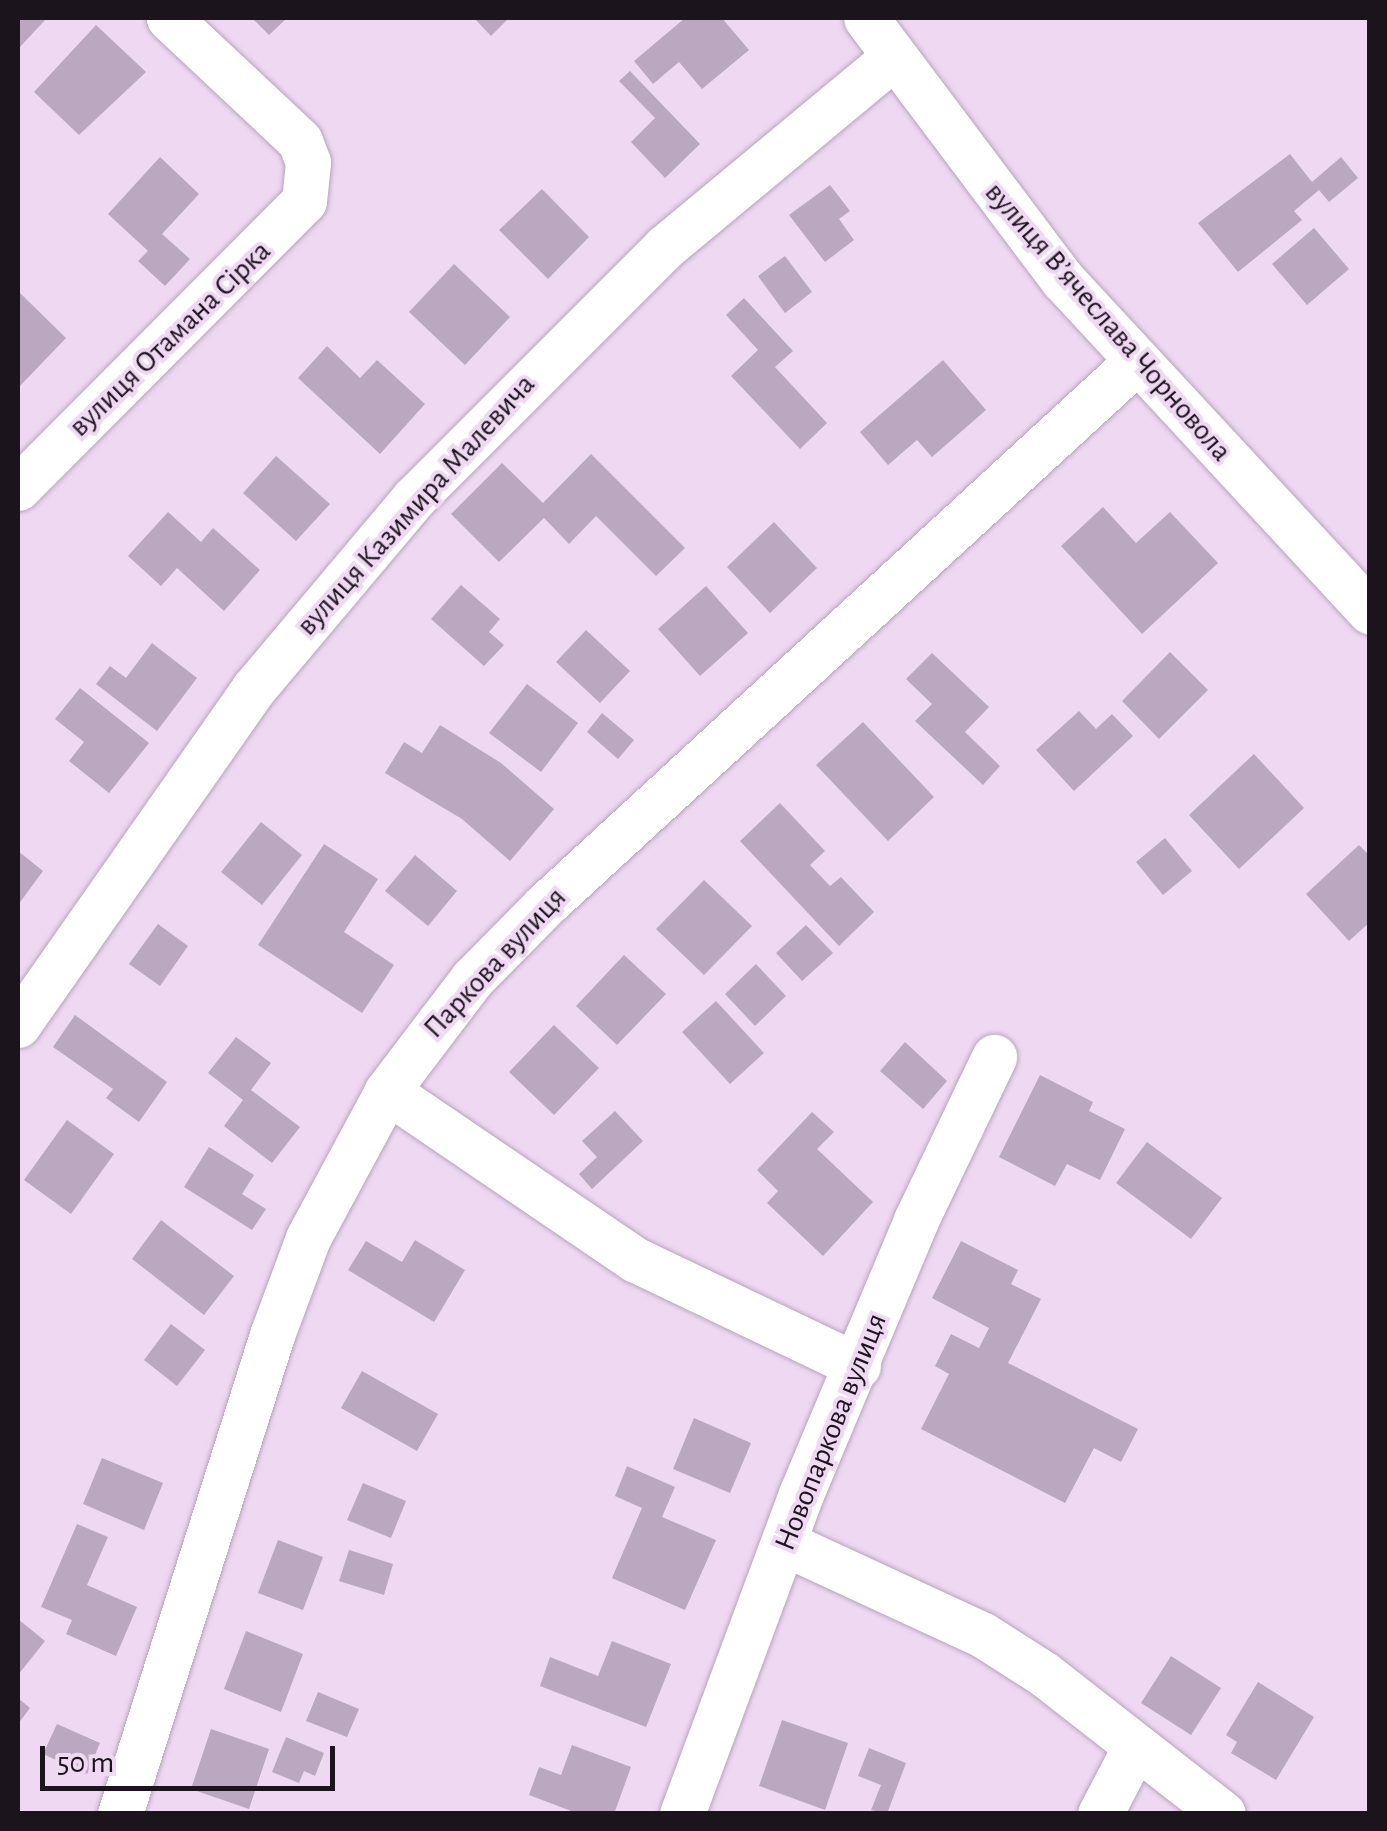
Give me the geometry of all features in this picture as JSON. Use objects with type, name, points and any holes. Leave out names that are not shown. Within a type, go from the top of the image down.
[{"type":"street","name":"вулиця Отамана Сірка","points":[[18,488],[294,218],[309,183],[300,140],[169,18]]},
{"type":"street","name":"вулиця Вʼячеслава Чорновола","points":[[866,18],[1025,234],[1370,612]]},
{"type":"street","name":"вулиця Казимира Малевича","points":[[18,1025],[254,688],[414,498],[652,260],[893,58]]},
{"type":"street","name":"Паркова вулиця","points":[[120,1814],[272,1334],[308,1238],[388,1091],[472,979],[545,905],[1137,361]]},
{"type":"street","name":"Новопаркова вулиця","points":[[682,1814],[786,1544],[801,1494],[858,1366],[916,1220],[994,1057]]},
{"type":"street","points":[[388,1091],[636,1260],[858,1366]]},
{"type":"street","points":[[786,1544],[982,1635],[1223,1814]]},
{"type":"street","points":[[1100,1814],[1135,1747]]},
{"type":"building","points":[[18,18],[47,18],[18,49]]},
{"type":"building","points":[[252,18],[287,18],[269,35]]},
{"type":"building","points":[[474,18],[509,18],[491,36]]},
{"type":"building","points":[[685,18],[722,18],[749,50],[702,89],[679,62],[653,84],[634,61]]},
{"type":"building","points":[[96,25],[146,72],[79,135],[34,92]]},
{"type":"building","points":[[630,71],[700,144],[665,178],[631,142],[655,118],[619,81]]},
{"type":"building","points":[[1290,154],[1312,182],[1341,157],[1358,178],[1329,202],[1319,190],[1294,211],[1302,220],[1238,272],[1198,223]]},
{"type":"building","points":[[160,157],[199,194],[162,234],[190,259],[165,286],[138,261],[148,251],[108,214]]},
{"type":"building","points":[[830,185],[850,211],[839,219],[854,240],[825,262],[789,215]]},
{"type":"building","points":[[542,189],[589,237],[548,279],[499,230]]},
{"type":"building","points":[[1314,228],[1349,269],[1307,305],[1272,264]]},
{"type":"building","points":[[785,256],[812,292],[785,313],[758,276]]},
{"type":"building","points":[[454,264],[510,317],[465,365],[409,312]]},
{"type":"building","points":[[18,291],[66,338],[18,388]]},
{"type":"building","points":[[744,298],[793,351],[775,367],[827,423],[800,449],[731,376],[758,350],[726,315]]},
{"type":"building","points":[[327,346],[360,378],[377,360],[425,404],[380,454],[298,378]]},
{"type":"building","points":[[943,360],[986,410],[932,457],[917,440],[888,465],[860,432]]},
{"type":"building","points":[[591,454],[685,548],[656,576],[596,516],[569,544],[544,518],[499,562],[451,514],[502,463],[543,503]]},
{"type":"building","points":[[276,456],[330,504],[296,541],[243,493]]},
{"type":"building","points":[[1103,507],[1136,543],[1170,512],[1218,563],[1142,634],[1061,546]]},
{"type":"building","points":[[168,512],[201,542],[213,528],[260,570],[224,611],[177,568],[161,586],[128,556]]},
{"type":"building","points":[[774,522],[817,568],[770,613],[727,567]]},
{"type":"building","points":[[461,585],[500,619],[489,632],[504,645],[484,666],[431,619]]},
{"type":"building","points":[[706,586],[748,633],[700,676],[658,629]]},
{"type":"building","points":[[586,630],[630,671],[600,703],[556,662]]},
{"type":"building","points":[[152,643],[197,678],[157,731],[96,684],[110,666],[126,678]]},
{"type":"building","points":[[1170,652],[1208,690],[1159,739],[1122,701]]},
{"type":"building","points":[[932,653],[989,707],[965,732],[1000,766],[983,785],[915,721],[932,704],[906,679]]},
{"type":"building","points":[[527,684],[578,723],[541,772],[489,733]]},
{"type":"building","points":[[80,688],[149,743],[109,793],[69,761],[84,742],[55,719]]},
{"type":"building","points":[[1079,711],[1096,729],[1112,714],[1133,736],[1074,791],[1036,750]]},
{"type":"building","points":[[602,713],[634,740],[618,759],[587,732]]},
{"type":"building","points":[[863,722],[934,797],[888,841],[816,765]]},
{"type":"building","points":[[440,725],[501,763],[554,809],[510,861],[462,819],[385,773],[404,742],[422,753]]},
{"type":"building","points":[[1254,754],[1304,808],[1239,869],[1189,815]]},
{"type":"building","points":[[780,803],[825,851],[810,865],[830,886],[841,877],[874,912],[839,946],[740,841]]},
{"type":"building","points":[[261,822],[302,855],[262,905],[221,872]]},
{"type":"building","points":[[1165,838],[1192,871],[1163,895],[1136,862]]},
{"type":"building","points":[[324,844],[378,879],[344,932],[394,965],[362,1013],[258,945]]},
{"type":"building","points":[[1359,845],[1370,856],[1370,922],[1349,941],[1306,894]]},
{"type":"building","points":[[18,851],[43,871],[18,905]]},
{"type":"building","points":[[415,855],[457,891],[428,926],[385,891]]},
{"type":"building","points":[[704,880],[752,926],[704,975],[656,929]]},
{"type":"building","points":[[158,924],[188,946],[160,986],[129,964]]},
{"type":"building","points":[[806,925],[833,953],[802,981],[776,953]]},
{"type":"building","points":[[624,955],[666,994],[617,1045],[576,1006]]},
{"type":"building","points":[[756,964],[786,996],[755,1026],[725,994]]},
{"type":"building","points":[[716,1001],[764,1053],[730,1084],[682,1032]]},
{"type":"building","points":[[75,1015],[167,1082],[139,1122],[106,1098],[113,1089],[53,1047]]},
{"type":"building","points":[[554,1025],[599,1068],[554,1115],[509,1072]]},
{"type":"building","points":[[236,1037],[271,1063],[251,1090],[300,1127],[272,1163],[224,1126],[243,1100],[208,1073]]},
{"type":"building","points":[[905,1042],[947,1081],[923,1109],[880,1071]]},
{"type":"building","points":[[1040,1075],[1093,1102],[1089,1111],[1125,1129],[1100,1180],[1067,1164],[1055,1186],[999,1157]]},
{"type":"building","points":[[615,1111],[643,1141],[592,1189],[579,1174],[597,1157],[582,1141]]},
{"type":"building","points":[[812,1112],[834,1132],[817,1149],[873,1202],[823,1256],[767,1203],[778,1191],[757,1170]]},
{"type":"building","points":[[67,1120],[114,1154],[71,1214],[24,1180]]},
{"type":"building","points":[[1147,1142],[1222,1198],[1191,1239],[1116,1183]]},
{"type":"building","points":[[209,1147],[254,1175],[242,1194],[266,1209],[252,1230],[184,1187]]},
{"type":"building","points":[[161,1220],[234,1276],[204,1315],[132,1259]]},
{"type":"building","points":[[415,1240],[465,1270],[434,1322],[348,1270],[366,1241],[402,1262]]},
{"type":"building","points":[[961,1241],[1018,1270],[1011,1284],[1041,1299],[1008,1363],[1138,1429],[1121,1462],[1094,1448],[1065,1503],[921,1429],[949,1374],[935,1366],[951,1334],[979,1348],[989,1328],[932,1298]]},
{"type":"building","points":[[171,1324],[205,1350],[177,1386],[144,1360]]},
{"type":"building","points":[[362,1371],[438,1414],[417,1451],[341,1408]]},
{"type":"building","points":[[694,1418],[751,1443],[730,1493],[673,1469]]},
{"type":"building","points":[[102,1458],[163,1483],[144,1530],[83,1504]]},
{"type":"building","points":[[627,1466],[675,1487],[662,1517],[716,1540],[685,1610],[612,1578],[642,1508],[615,1496]]},
{"type":"building","points":[[363,1483],[406,1501],[391,1538],[347,1520]]},
{"type":"building","points":[[77,1524],[108,1537],[87,1585],[137,1607],[116,1656],[66,1634],[72,1620],[41,1607]]},
{"type":"building","points":[[278,1540],[323,1557],[303,1610],[258,1593]]},
{"type":"building","points":[[349,1550],[393,1564],[384,1595],[339,1581]]},
{"type":"building","points":[[18,1619],[45,1641],[18,1675]]},
{"type":"building","points":[[246,1631],[303,1654],[281,1712],[224,1689]]},
{"type":"building","points":[[612,1641],[671,1664],[646,1727],[540,1686],[550,1657],[598,1676]]},
{"type":"building","points":[[1171,1656],[1221,1688],[1191,1735],[1141,1703]]},
{"type":"building","points":[[1258,1682],[1314,1717],[1276,1780],[1231,1753],[1237,1742],[1226,1735]]},
{"type":"building","points":[[318,1692],[359,1709],[347,1737],[306,1721]]},
{"type":"building","points":[[18,1698],[30,1708],[18,1724]]},
{"type":"building","points":[[782,1720],[848,1743],[825,1810],[759,1786]]},
{"type":"building","points":[[57,1724],[100,1743],[87,1774],[43,1754]]},
{"type":"building","points":[[211,1729],[269,1749],[249,1809],[191,1789]]},
{"type":"building","points":[[286,1737],[324,1753],[315,1776],[304,1771],[299,1783],[272,1772]]},
{"type":"building","points":[[572,1745],[631,1767],[614,1814],[579,1814],[529,1795],[539,1767],[561,1775]]},
{"type":"building","points":[[869,1748],[906,1763],[887,1814],[871,1810],[881,1785],[858,1776]]}]
